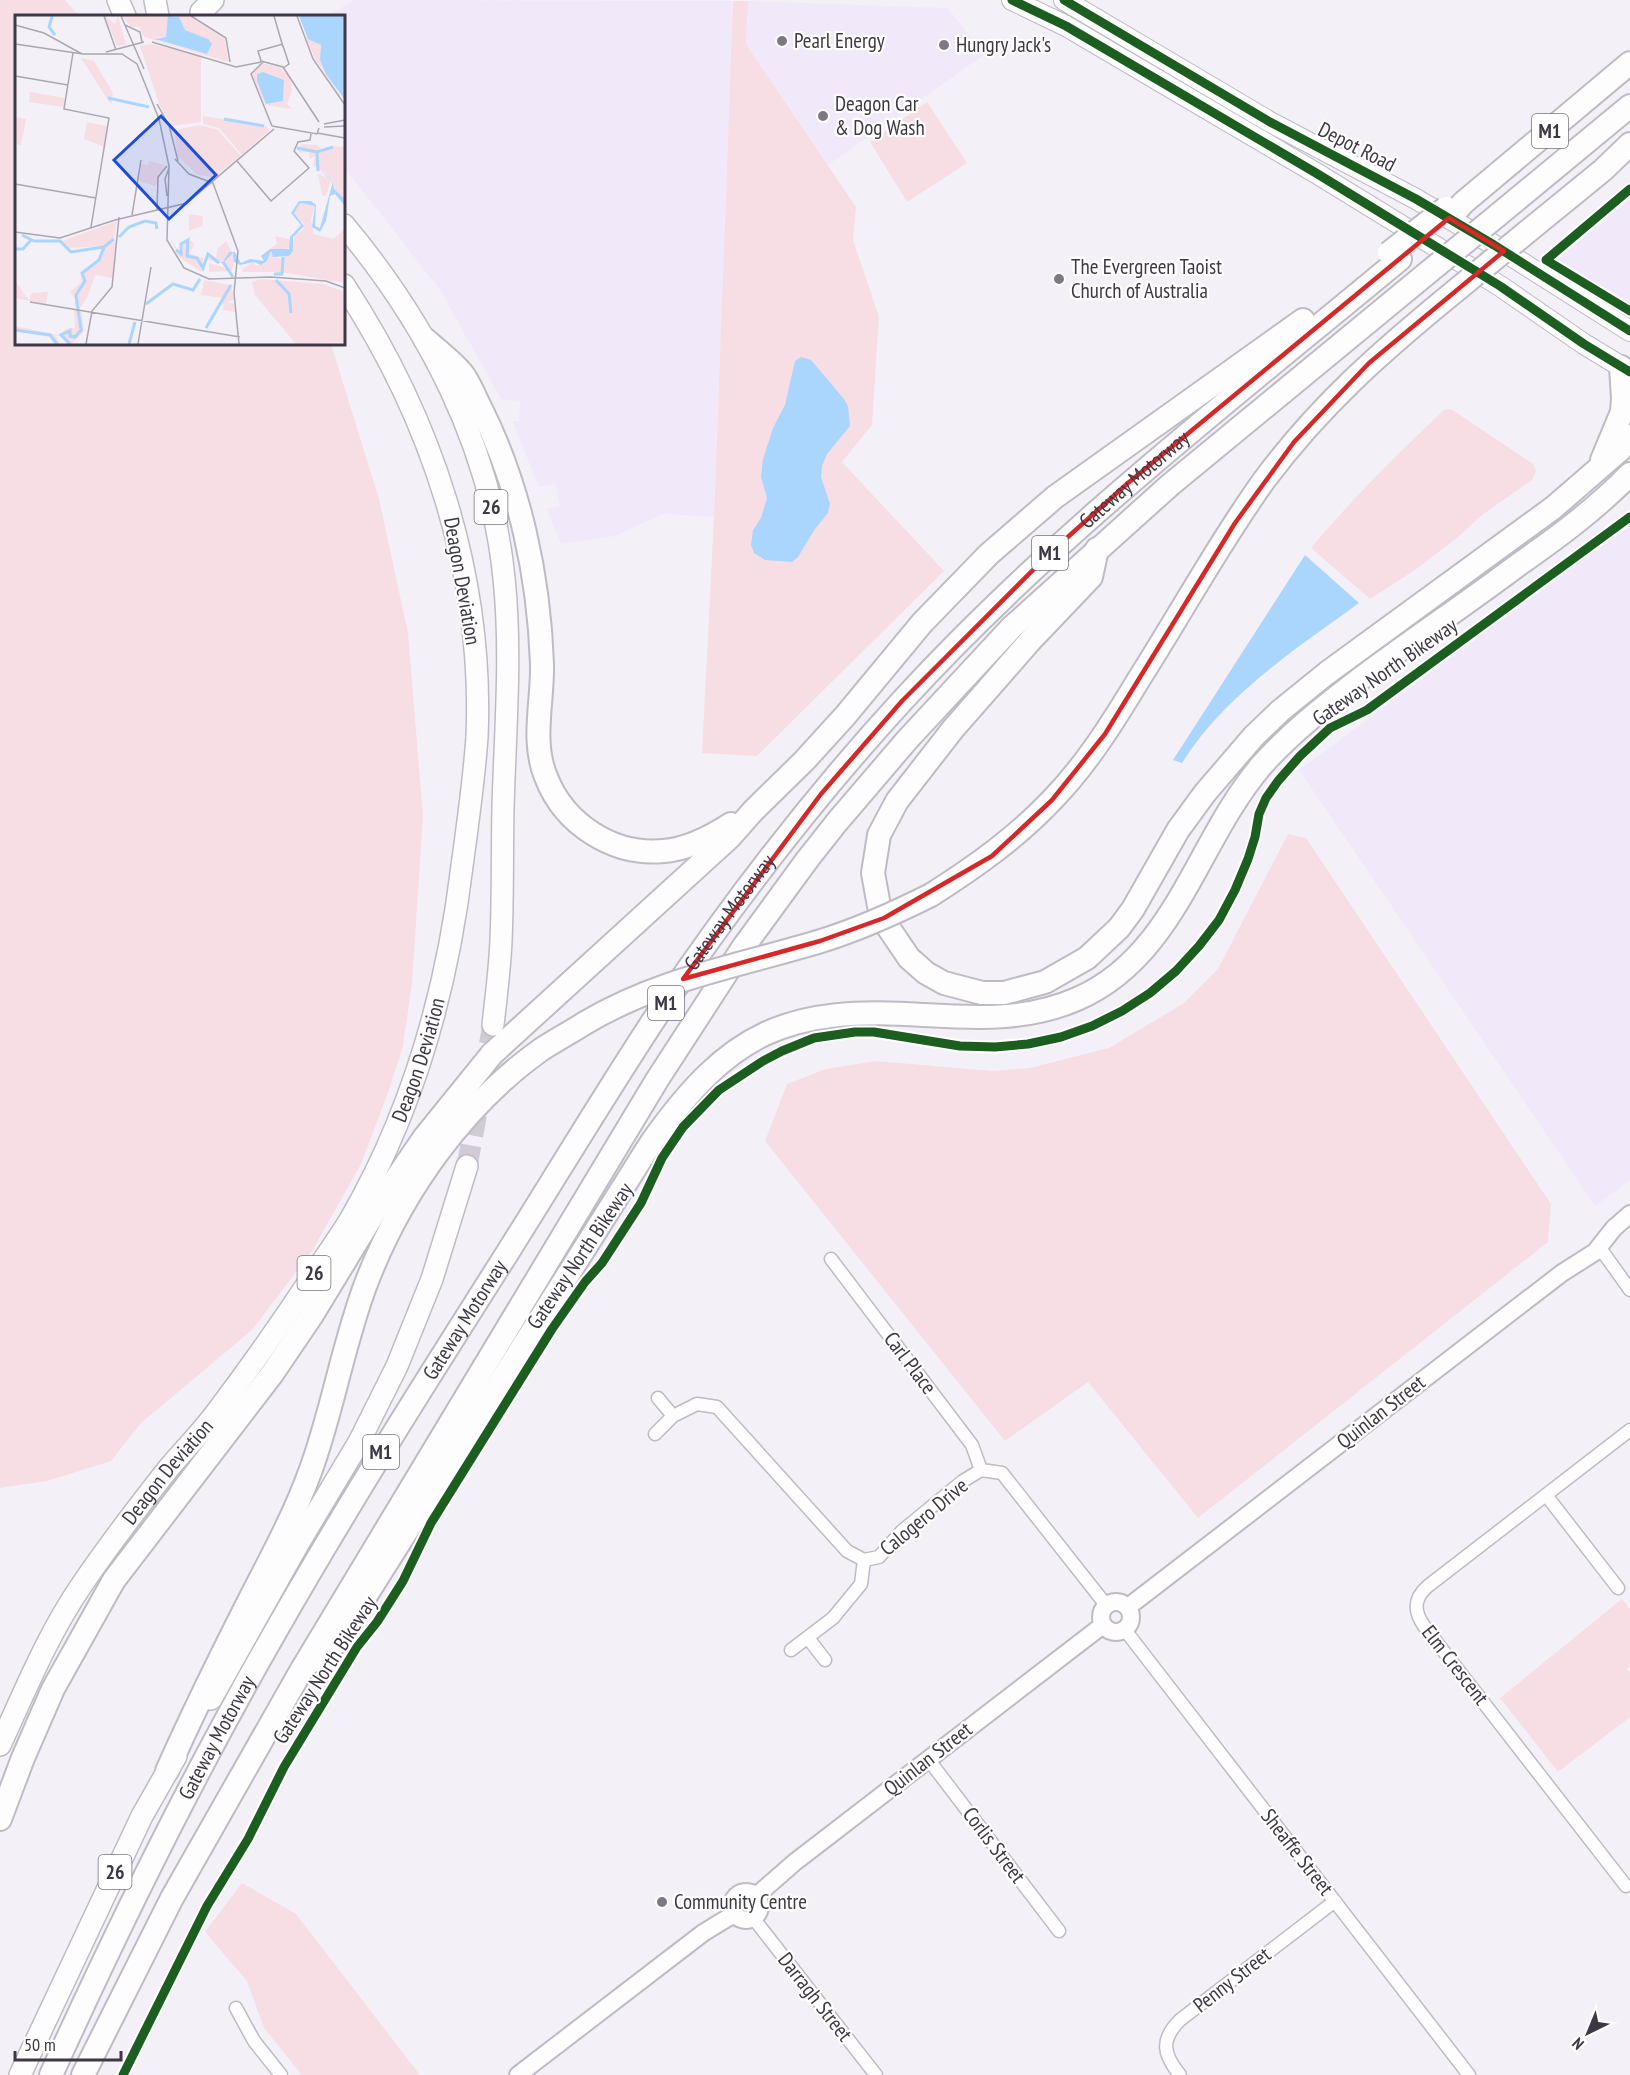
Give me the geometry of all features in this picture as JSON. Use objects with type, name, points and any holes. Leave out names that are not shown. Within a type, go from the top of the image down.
[{"type":"highway","points":[[118,0],[125,15]]},
{"type":"highway","points":[[155,0],[158,15]]},
{"type":"highway","name":"Gateway Motorway","points":[[51,2075],[152,1860],[273,1636],[377,1458],[661,1009],[744,892],[821,794],[902,701],[1034,568],[1137,476],[1394,256],[1451,217],[1466,200],[1630,63]]},
{"type":"highway","name":"Gateway Motorway","points":[[82,2075],[172,1898],[301,1671],[651,1090],[742,949],[837,822],[907,740],[1011,628],[1096,549],[1170,485],[1630,106]]},
{"type":"highway","points":[[167,1771],[198,1702],[291,1518],[310,1473],[326,1425],[352,1326],[367,1282],[386,1238],[410,1193],[445,1144],[472,1112],[498,1086],[542,1050],[623,1002],[666,984],[853,930],[931,895],[992,856],[1052,800],[1105,734],[1235,523],[1264,480],[1294,442],[1352,379],[1603,170],[1630,144]]},
{"type":"highway","name":"Deagon Deviation","points":[[345,226],[386,277],[426,339],[447,380],[469,433],[488,492],[504,577],[507,667],[501,938],[493,1025]]},
{"type":"highway","points":[[0,1819],[53,1689],[114,1580],[272,1374],[312,1315],[385,1195],[424,1138],[492,1054],[730,837],[804,761],[845,716],[922,623],[989,554],[1028,520],[1112,456],[1394,256]]},
{"type":"highway","name":"Deagon Deviation","points":[[0,1745],[43,1650],[78,1590],[119,1533],[245,1373],[348,1223],[376,1171],[398,1122],[418,1071],[436,1012],[449,954],[460,883],[477,736],[475,655],[470,609],[458,543],[441,480],[426,440],[386,354],[345,287]]},
{"type":"highway","points":[[426,339],[463,374],[488,424],[508,475],[524,527],[540,626],[542,668],[540,752],[546,778],[556,797],[569,814],[587,830],[605,841],[642,851],[665,851],[689,846],[716,834],[753,811]]},
{"type":"highway","points":[[1599,467],[1622,412],[1626,369]]},
{"type":"highway","points":[[1096,549],[1091,577],[1030,640],[953,729],[897,801],[879,836],[873,873],[879,906],[888,927],[909,958],[926,973],[944,983],[982,993],[1004,993],[1045,982],[1088,958],[1119,928],[1133,909],[1178,830],[1205,793],[1254,736],[1280,711],[1327,673],[1528,528],[1577,489],[1620,450],[1630,436]]},
{"type":"highway","points":[[301,1671],[336,1643],[651,1143],[686,1095],[724,1058],[765,1034],[801,1020],[858,1013],[977,1018],[1017,1016],[1077,1000],[1096,990],[1131,963],[1146,947],[1165,922],[1245,788],[1296,730],[1381,663],[1575,525],[1630,474]]},
{"type":"highway","name":"26","points":[[20,2075],[142,1816],[359,1442],[397,1366],[432,1279],[467,1166]]},
{"type":"main road","name":"Depot Road","points":[[1012,0],[1066,26],[1316,173],[1500,286],[1584,344],[1626,369]]},
{"type":"main road","name":"Depot Road","points":[[1064,0],[1270,122],[1416,199],[1630,331]]},
{"type":"street","name":"Quinlan Street","points":[[1128,1607],[1562,1273],[1600,1248],[1614,1228],[1630,1214]]},
{"type":"street","points":[[1600,1248],[1630,1290]]},
{"type":"street","name":"Carl Place","points":[[831,1259],[972,1445],[981,1470]]},
{"type":"street","points":[[658,1398],[673,1416]]},
{"type":"street","name":"Calogero Drive","points":[[655,1434],[673,1416],[697,1404],[717,1407],[847,1551],[864,1560],[879,1557],[902,1531],[963,1481],[981,1470],[1002,1473],[1106,1605]]},
{"type":"street","name":"Elm Crescent","points":[[1626,1886],[1424,1626],[1416,1608],[1418,1597],[1428,1586],[1630,1430]]},
{"type":"street","points":[[1546,1495],[1618,1588]]},
{"type":"street","points":[[791,1650],[833,1618],[861,1584],[864,1560]]},
{"type":"street","points":[[1115,1601],[1128,1607],[1131,1612],[1131,1622],[1125,1630],[1111,1631],[1103,1625],[1101,1612],[1106,1605],[1115,1601]]},
{"type":"street","name":"Quinlan Street","points":[[756,1896],[795,1862],[1103,1625]]},
{"type":"street","name":"Sheaffe Street","points":[[1125,1630],[1469,2075]]},
{"type":"street","points":[[808,1638],[825,1660]]},
{"type":"street","name":"Corlis Street","points":[[928,1759],[1059,1931]]},
{"type":"street","points":[[747,1892],[756,1896],[761,1908],[754,1918],[745,1921],[734,1914],[732,1905],[739,1894],[747,1892]]},
{"type":"street","name":"Penny Street","points":[[1180,2075],[1166,2052],[1166,2041],[1171,2029],[1335,1901]]},
{"type":"street","points":[[518,2075],[703,1933],[734,1914]]},
{"type":"street","name":"Darragh Street","points":[[754,1918],[876,2075]]},
{"type":"street","points":[[236,2008],[254,2041],[281,2075]]},
{"type":"highlighted area","points":[[1449,218],[1504,251],[1369,363],[1294,442],[1235,523],[1105,734],[1052,800],[992,856],[884,918],[820,941],[683,979],[821,794],[902,701],[1050,553],[1128,483]]},
{"type":"shaded area","points":[[0,0],[65,0],[78,15],[15,15],[15,345],[331,345],[379,499],[408,633],[423,816],[412,983],[403,1046],[361,1164],[312,1251],[252,1330],[141,1423],[111,1461],[47,1481],[0,1488]]},
{"type":"shaded area","points":[[354,0],[733,1],[714,517],[663,514],[615,536],[561,544],[547,509],[560,506],[555,484],[539,487],[512,421],[519,421],[520,401],[501,399],[440,290],[345,168],[345,15],[329,15]]},
{"type":"shaded area","points":[[733,1],[748,1],[746,44],[856,207],[853,240],[879,317],[872,425],[842,462],[944,571],[757,756],[702,753],[714,517]]},
{"type":"shaded area","points":[[748,1],[948,8],[984,55],[828,165],[746,44]]},
{"type":"shaded area","points":[[927,102],[967,163],[907,202],[870,142]]},
{"type":"shaded area","points":[[1630,199],[1630,306],[1556,261]]},
{"type":"shaded area","points":[[1451,409],[1533,464],[1536,471],[1532,480],[1482,515],[1457,538],[1415,570],[1370,599],[1311,548],[1392,460],[1444,410]]},
{"type":"shaded area","points":[[1630,525],[1630,1180],[1595,1206],[1299,770]]},
{"type":"shaded area","points":[[1288,834],[1306,838],[1551,1204],[1548,1242],[1198,1518],[1088,1382],[1005,1441],[765,1141],[787,1084],[826,1069],[876,1061],[992,1071],[1030,1068],[1109,1048],[1184,1003],[1218,969]]},
{"type":"shaded area","points":[[1622,1599],[1630,1609],[1630,1666],[1627,1669],[1630,1673],[1630,1717],[1558,1772],[1500,1698]]},
{"type":"shaded area","points":[[242,1883],[296,1914],[420,2075],[302,2075],[264,2028],[247,1981],[205,1932]]},
{"type":"water","points":[[801,357],[811,360],[844,399],[848,406],[850,426],[827,454],[822,466],[821,477],[830,504],[828,513],[798,557],[792,562],[765,560],[754,553],[751,545],[753,530],[761,518],[767,498],[761,477],[763,459],[773,428],[785,405],[795,361]]},
{"type":"water","points":[[1305,555],[1359,603],[1286,656],[1240,695],[1199,738],[1182,763],[1173,760]]},
{"type":"tunnel","points":[[467,1166],[493,1025]]},
{"type":"cycle path","points":[[1012,0],[1066,26],[1316,173],[1500,286],[1584,344],[1630,372]]},
{"type":"cycle path","points":[[1064,0],[1270,122],[1416,199],[1630,331]]},
{"type":"cycle path","points":[[1630,189],[1546,260],[1630,311]]},
{"type":"cycle path","name":"Gateway North Bikeway","points":[[123,2075],[207,1906],[248,1839],[284,1767],[357,1647],[377,1622],[403,1581],[431,1523],[552,1329],[585,1282],[602,1263],[641,1203],[662,1158],[683,1127],[719,1090],[763,1061],[814,1038],[855,1032],[874,1032],[960,1046],[995,1047],[1028,1044],[1061,1037],[1092,1026],[1150,993],[1176,971],[1219,920],[1248,859],[1259,814],[1266,798],[1300,756],[1330,728],[1367,710],[1630,517]]},
{"type":"place","name":"Pearl Energy","points":[[782,41]]},
{"type":"place","name":"Hungry Jack's","points":[[944,45]]},
{"type":"place","name":"Deagon Car & Dog Wash","points":[[823,116]]},
{"type":"place","name":"The Evergreen Taoist Church of Australia","points":[[1059,279]]},
{"type":"place","name":"Community Centre","points":[[662,1902]]}]
